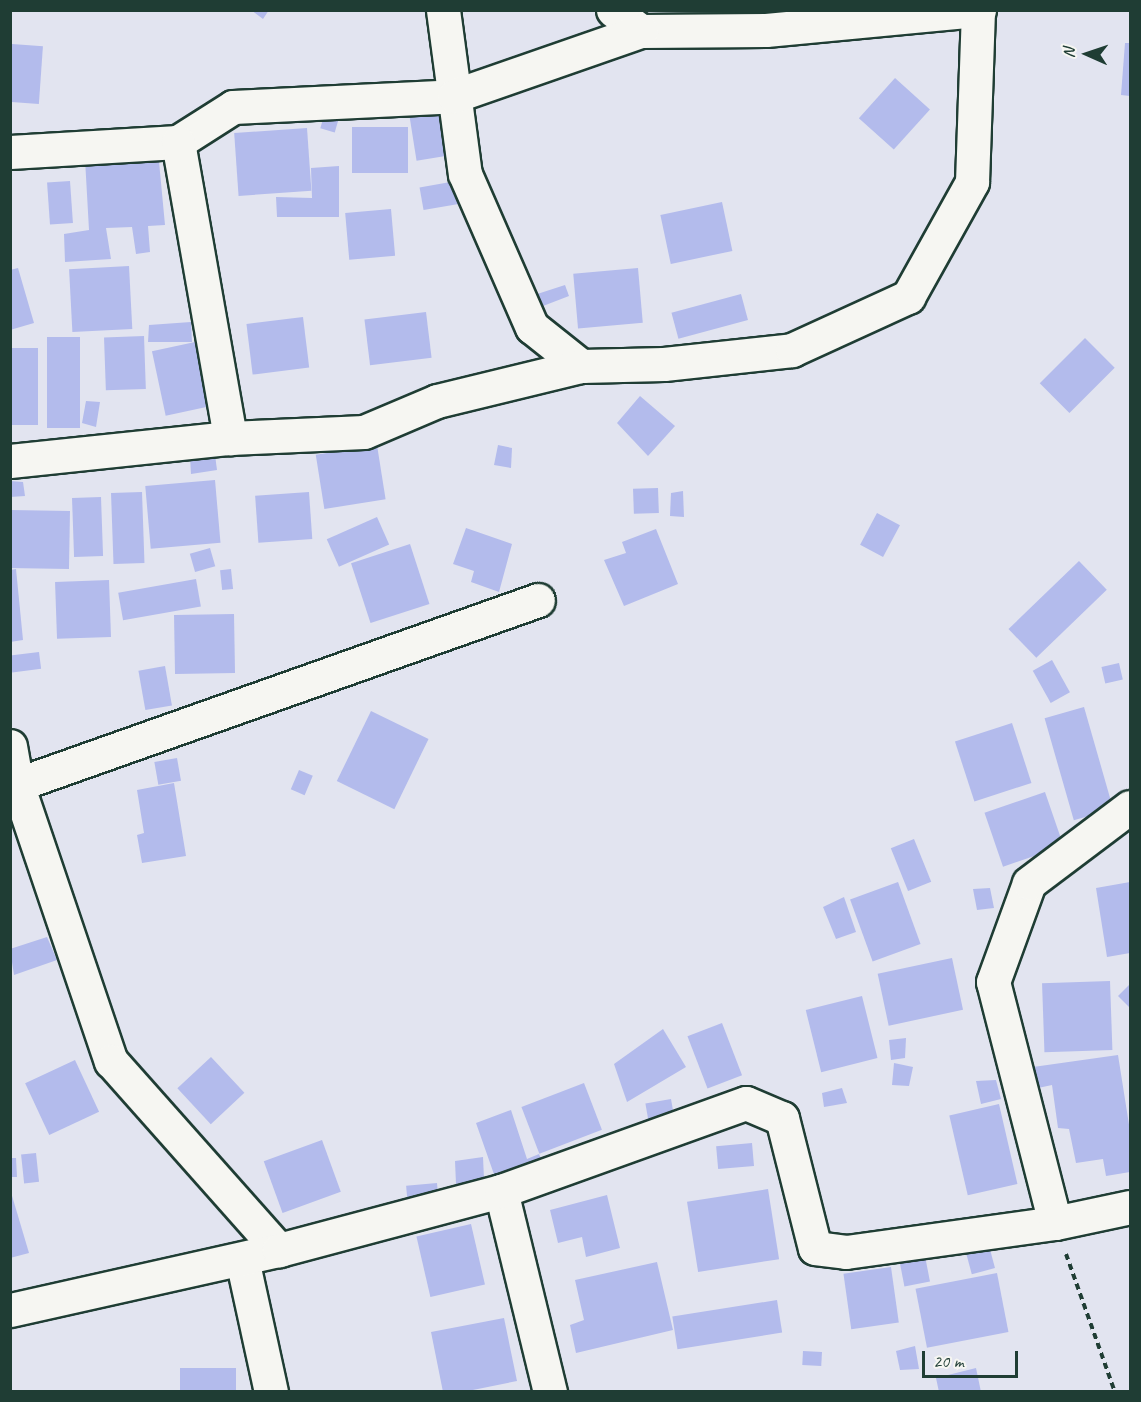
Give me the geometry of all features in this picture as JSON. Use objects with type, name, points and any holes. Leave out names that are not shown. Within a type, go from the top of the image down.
[{"type":"street","points":[[443,10],[465,174],[512,287],[532,327],[581,366]]},
{"type":"street","points":[[613,10],[640,31]]},
{"type":"street","points":[[10,152],[178,142],[233,107],[454,96],[640,31],[766,30],[978,11],[972,182],[908,297],[792,350],[664,364],[581,366],[437,401],[364,432],[230,438],[10,461]]},
{"type":"street","points":[[178,142],[230,438]]},
{"type":"street","points":[[14,785],[538,600]]},
{"type":"street","points":[[10,746],[14,785],[111,1060],[279,1251]]},
{"type":"street","points":[[1055,1223],[993,982],[1029,883],[1131,807]]},
{"type":"street","points":[[10,1310],[279,1251],[501,1191],[746,1103],[782,1118],[815,1248],[846,1252],[1055,1223],[1131,1208]]},
{"type":"street","points":[[501,1191],[550,1392]]},
{"type":"street","points":[[242,1259],[271,1392]]},
{"type":"path","points":[[1055,1223],[1115,1392]]},
{"type":"building","points":[[251,10],[269,10],[263,19]]},
{"type":"building","points":[[1125,43],[1130,43],[1130,96],[1121,95]]},
{"type":"building","points":[[12,44],[43,46],[39,104],[10,102]]},
{"type":"building","points":[[895,78],[930,109],[894,150],[859,118]]},
{"type":"building","points":[[442,104],[450,155],[417,161],[408,109]]},
{"type":"building","points":[[325,112],[339,116],[335,132],[320,128]]},
{"type":"building","points":[[352,127],[408,127],[408,173],[352,173]]},
{"type":"building","points":[[307,128],[311,191],[239,196],[234,133]]},
{"type":"building","points":[[158,151],[165,225],[148,226],[150,252],[136,254],[132,227],[106,228],[111,259],[65,262],[64,234],[89,230],[85,159]]},
{"type":"building","points":[[339,166],[339,217],[277,217],[276,197],[312,198],[311,168]]},
{"type":"building","points":[[70,181],[73,223],[50,225],[47,183]]},
{"type":"building","points":[[456,181],[460,204],[424,210],[420,187]]},
{"type":"building","points":[[722,202],[732,251],[671,264],[660,215]]},
{"type":"building","points":[[391,209],[395,256],[349,260],[345,213]]},
{"type":"building","points":[[129,266],[132,329],[72,332],[69,269]]},
{"type":"building","points":[[18,268],[34,323],[10,330],[10,270]]},
{"type":"building","points":[[638,268],[643,323],[578,328],[573,274]]},
{"type":"building","points":[[565,285],[569,296],[530,311],[528,297]]},
{"type":"building","points":[[741,294],[748,320],[678,339],[671,313]]},
{"type":"building","points":[[426,312],[432,358],[370,365],[364,320]]},
{"type":"building","points":[[303,317],[309,368],[253,375],[246,324]]},
{"type":"building","points":[[191,322],[192,342],[148,342],[149,325]]},
{"type":"building","points":[[144,336],[146,389],[106,390],[104,337]]},
{"type":"building","points":[[47,337],[80,337],[80,428],[47,428]]},
{"type":"building","points":[[1085,338],[1115,368],[1069,413],[1040,383]]},
{"type":"building","points":[[195,342],[209,407],[166,416],[152,351]]},
{"type":"building","points":[[10,348],[38,348],[38,425],[10,425]]},
{"type":"building","points":[[640,396],[675,426],[648,456],[617,423]]},
{"type":"building","points":[[86,401],[100,402],[96,427],[82,423]]},
{"type":"building","points":[[377,445],[386,499],[324,509],[316,455]]},
{"type":"building","points":[[498,445],[512,448],[511,468],[494,465]]},
{"type":"building","points":[[215,455],[217,470],[191,474],[190,457]]},
{"type":"building","points":[[215,480],[220,543],[151,549],[145,486]]},
{"type":"building","points":[[10,481],[23,482],[25,496],[10,497]]},
{"type":"building","points":[[658,488],[659,513],[634,514],[633,489]]},
{"type":"building","points":[[683,491],[684,517],[670,516],[671,493]]},
{"type":"building","points":[[142,492],[144,563],[113,564],[111,493]]},
{"type":"building","points":[[309,492],[312,539],[258,543],[255,496]]},
{"type":"building","points":[[101,497],[103,556],[74,557],[72,498]]},
{"type":"building","points":[[10,510],[70,511],[69,569],[10,568]]},
{"type":"building","points":[[877,513],[900,525],[883,557],[860,545]]},
{"type":"building","points":[[377,517],[389,544],[339,567],[327,539]]},
{"type":"building","points":[[466,528],[512,544],[499,592],[471,582],[474,571],[453,564]]},
{"type":"building","points":[[656,529],[678,584],[624,606],[604,560],[626,553],[622,542]]},
{"type":"building","points":[[410,544],[429,604],[371,623],[351,563]]},
{"type":"building","points":[[210,548],[215,566],[195,572],[190,554]]},
{"type":"building","points":[[1079,561],[1107,590],[1036,658],[1009,629]]},
{"type":"building","points":[[16,569],[23,640],[10,642],[10,570]]},
{"type":"building","points":[[231,569],[233,589],[222,590],[220,570]]},
{"type":"building","points":[[196,579],[201,607],[123,620],[118,593]]},
{"type":"building","points":[[109,580],[111,637],[57,639],[55,582]]},
{"type":"building","points":[[234,614],[235,673],[175,674],[174,615]]},
{"type":"building","points":[[39,652],[41,669],[12,672],[10,656]]},
{"type":"building","points":[[1052,660],[1070,692],[1051,703],[1033,671]]},
{"type":"building","points":[[1119,663],[1123,680],[1105,684],[1101,667]]},
{"type":"building","points":[[165,666],[172,705],[145,710],[138,671]]},
{"type":"building","points":[[1084,707],[1113,809],[1074,820],[1045,718]]},
{"type":"building","points":[[371,711],[429,739],[394,809],[337,781]]},
{"type":"building","points":[[1012,723],[1031,783],[974,801],[955,742]]},
{"type":"building","points":[[177,758],[181,781],[158,785],[154,762]]},
{"type":"building","points":[[299,770],[313,776],[305,795],[291,789]]},
{"type":"building","points":[[174,783],[186,856],[142,863],[137,835],[144,833],[137,790]]},
{"type":"building","points":[[1045,792],[1064,846],[1003,867],[984,813]]},
{"type":"building","points":[[914,839],[931,882],[908,891],[891,848]]},
{"type":"building","points":[[898,882],[921,944],[873,961],[850,899]]},
{"type":"building","points":[[1130,882],[1130,953],[1107,957],[1096,888]]},
{"type":"building","points":[[990,888],[994,908],[977,910],[973,889]]},
{"type":"building","points":[[844,897],[856,932],[836,939],[823,907]]},
{"type":"building","points":[[47,937],[57,960],[14,975],[10,949]]},
{"type":"building","points":[[952,958],[963,1010],[889,1026],[878,974]]},
{"type":"building","points":[[1110,981],[1112,1050],[1044,1052],[1042,983]]},
{"type":"building","points":[[1130,984],[1130,1008],[1118,996]]},
{"type":"building","points":[[862,996],[877,1058],[821,1072],[806,1010]]},
{"type":"building","points":[[722,1023],[742,1075],[708,1089],[687,1036]]},
{"type":"building","points":[[663,1029],[686,1067],[627,1102],[614,1064]]},
{"type":"building","points":[[906,1038],[905,1058],[891,1060],[889,1040]]},
{"type":"building","points":[[1118,1055],[1130,1131],[1130,1172],[1106,1176],[1103,1159],[1076,1163],[1069,1129],[1058,1128],[1052,1085],[1038,1088],[1033,1067]]},
{"type":"building","points":[[211,1057],[244,1093],[211,1124],[177,1088]]},
{"type":"building","points":[[75,1060],[99,1112],[49,1135],[25,1083]]},
{"type":"building","points":[[894,1063],[913,1067],[909,1086],[892,1085]]},
{"type":"building","points":[[996,1080],[1001,1099],[981,1104],[976,1081]]},
{"type":"building","points":[[584,1083],[602,1130],[539,1154],[521,1107]]},
{"type":"building","points":[[842,1088],[847,1103],[824,1107],[822,1093]]},
{"type":"building","points":[[671,1099],[675,1122],[649,1126],[645,1104]]},
{"type":"building","points":[[999,1104],[1017,1184],[968,1195],[949,1115]]},
{"type":"building","points":[[511,1110],[527,1159],[539,1154],[544,1166],[496,1180],[476,1123]]},
{"type":"building","points":[[322,1140],[341,1192],[283,1213],[264,1161]]},
{"type":"building","points":[[752,1143],[754,1166],[718,1169],[716,1146]]},
{"type":"building","points":[[36,1153],[39,1182],[24,1183],[21,1155]]},
{"type":"building","points":[[483,1157],[484,1179],[456,1184],[455,1161]]},
{"type":"building","points":[[10,1158],[16,1158],[17,1177],[10,1177]]},
{"type":"building","points":[[437,1183],[439,1205],[408,1208],[406,1186]]},
{"type":"building","points":[[10,1189],[29,1253],[10,1258]]},
{"type":"building","points":[[768,1189],[779,1259],[698,1272],[687,1202]]},
{"type":"building","points":[[607,1195],[620,1248],[586,1257],[582,1237],[558,1243],[550,1210]]},
{"type":"building","points":[[471,1224],[485,1284],[430,1297],[416,1237]]},
{"type":"building","points":[[988,1242],[995,1268],[972,1274],[965,1248]]},
{"type":"building","points":[[925,1256],[930,1282],[904,1286],[899,1261]]},
{"type":"building","points":[[657,1262],[673,1330],[576,1353],[570,1325],[584,1320],[575,1280]]},
{"type":"building","points":[[891,1267],[899,1322],[851,1329],[843,1274]]},
{"type":"building","points":[[997,1273],[1008,1332],[927,1348],[916,1289]]},
{"type":"building","points":[[777,1300],[782,1333],[677,1349],[672,1317]]},
{"type":"building","points":[[504,1318],[517,1381],[463,1392],[443,1392],[431,1332]]},
{"type":"building","points":[[915,1346],[919,1369],[900,1370],[896,1351]]},
{"type":"building","points":[[803,1351],[822,1352],[821,1366],[802,1365]]},
{"type":"building","points":[[180,1368],[236,1368],[236,1392],[180,1392]]},
{"type":"building","points":[[976,1368],[981,1392],[939,1392],[936,1378]]}]
